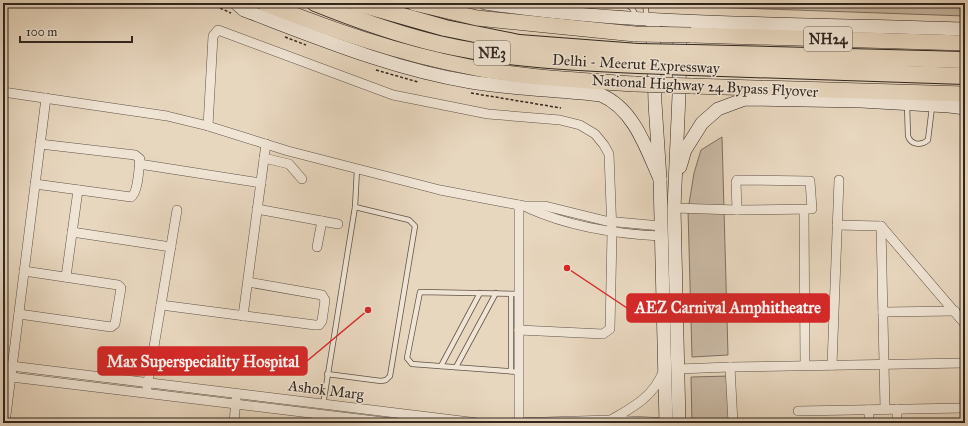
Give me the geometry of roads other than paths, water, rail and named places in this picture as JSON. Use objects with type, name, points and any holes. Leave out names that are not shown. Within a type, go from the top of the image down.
[{"type":"highway","name":"National Highway 24 Bypass Flyover","points":[[264,3],[332,30],[402,52],[470,67],[543,77],[636,84],[751,89],[965,94]]},
{"type":"highway","name":"Delhi - Meerut Expressway","points":[[315,3],[351,17],[438,44],[517,58],[692,60],[909,58],[965,60]]},
{"type":"highway","name":"Delhi - Meerut Expressway","points":[[357,3],[445,28],[519,43],[638,59]]},
{"type":"highway","name":"NH24","points":[[414,3],[477,18],[634,34],[965,43]]},
{"type":"highway","name":"Delhi - Meerut Expressway","points":[[692,60],[908,74],[965,76]]},
{"type":"main road","points":[[236,3],[244,10],[367,57],[435,74],[479,83],[601,94],[613,100],[625,112],[640,134],[660,179]]},
{"type":"main road","points":[[486,3],[557,13],[646,20],[965,29]]},
{"type":"main road","points":[[646,20],[655,103],[660,179],[664,368],[668,423]]},
{"type":"main road","points":[[679,423],[674,208],[680,21]]},
{"type":"main road","points":[[675,184],[685,150],[696,132],[710,115],[728,104],[745,99],[932,105],[965,108]]},
{"type":"street","points":[[208,126],[213,36],[218,30],[392,95],[488,114],[560,120],[580,125],[595,134],[604,145],[608,154],[612,233],[608,331],[603,334],[519,330]]},
{"type":"street","points":[[3,92],[167,116],[208,126],[266,144],[357,169],[440,190],[522,205],[545,206],[661,231]]},
{"type":"street","points":[[5,423],[8,366],[19,314],[46,98]]},
{"type":"street","points":[[35,184],[131,198],[135,193],[139,164],[138,156],[135,155],[40,144]]},
{"type":"street","points":[[243,316],[266,144]]},
{"type":"street","points":[[264,158],[289,164],[302,179]]},
{"type":"street","points":[[139,164],[261,183]]},
{"type":"street","points":[[674,208],[737,210],[812,209],[810,181],[737,180],[737,210]]},
{"type":"street","points":[[832,365],[839,180]]},
{"type":"street","points":[[66,277],[78,190]]},
{"type":"street","points":[[522,205],[544,215],[612,233],[661,231]]},
{"type":"street","points":[[519,423],[515,372],[515,347],[519,330],[515,294],[522,205]]},
{"type":"street","points":[[257,209],[338,224]]},
{"type":"street","points":[[147,393],[177,210]]},
{"type":"street","points":[[804,210],[805,365]]},
{"type":"street","points":[[318,247],[322,221]]},
{"type":"street","points":[[837,225],[881,226],[965,324]]},
{"type":"street","points":[[881,226],[885,409]]},
{"type":"street","points":[[72,232],[170,248]]},
{"type":"street","points":[[19,314],[111,327],[115,324],[121,288],[119,285],[24,271]]},
{"type":"street","points":[[161,305],[317,325],[322,321],[325,300],[320,294],[248,282]]},
{"type":"street","points":[[883,312],[955,311]]},
{"type":"street","points":[[678,370],[805,365],[965,363]]},
{"type":"street","name":"Ashok Marg","points":[[8,366],[323,404],[412,419],[478,423]]},
{"type":"street","points":[[730,367],[733,423]]},
{"type":"street","points":[[611,420],[637,404],[656,387],[664,368]]},
{"type":"street","name":"Ashok Marg","points":[[7,377],[322,414],[365,421],[392,423]]},
{"type":"street","points":[[234,423],[237,394]]},
{"type":"street","points":[[798,411],[965,408]]},
{"type":"street","points":[[897,409],[897,423]]},
{"type":"street","points":[[869,410],[870,423]]},
{"type":"street","points":[[511,423],[611,420],[668,423]]},
{"type":"lane","points":[[624,3],[646,20]]},
{"type":"lane","points":[[645,3],[646,20]]},
{"type":"lane","points":[[907,104],[908,136],[910,140],[917,144],[925,142],[929,136],[932,105]]},
{"type":"lane","points":[[322,414],[327,374],[355,207],[357,169]]},
{"type":"lane","points":[[327,374],[381,381],[386,380],[390,376],[415,226],[409,220],[355,207]]},
{"type":"lane","points":[[515,347],[515,294],[422,290],[419,293],[407,358],[412,364],[515,372]]},
{"type":"lane","points":[[441,366],[480,293]]},
{"type":"lane","points":[[456,367],[496,294]]},
{"type":"place","name":"AEZ Carnival Amphitheatre","points":[[567,268]]},
{"type":"place","name":"Max Superspeciality Hospital","points":[[368,310]]}]
